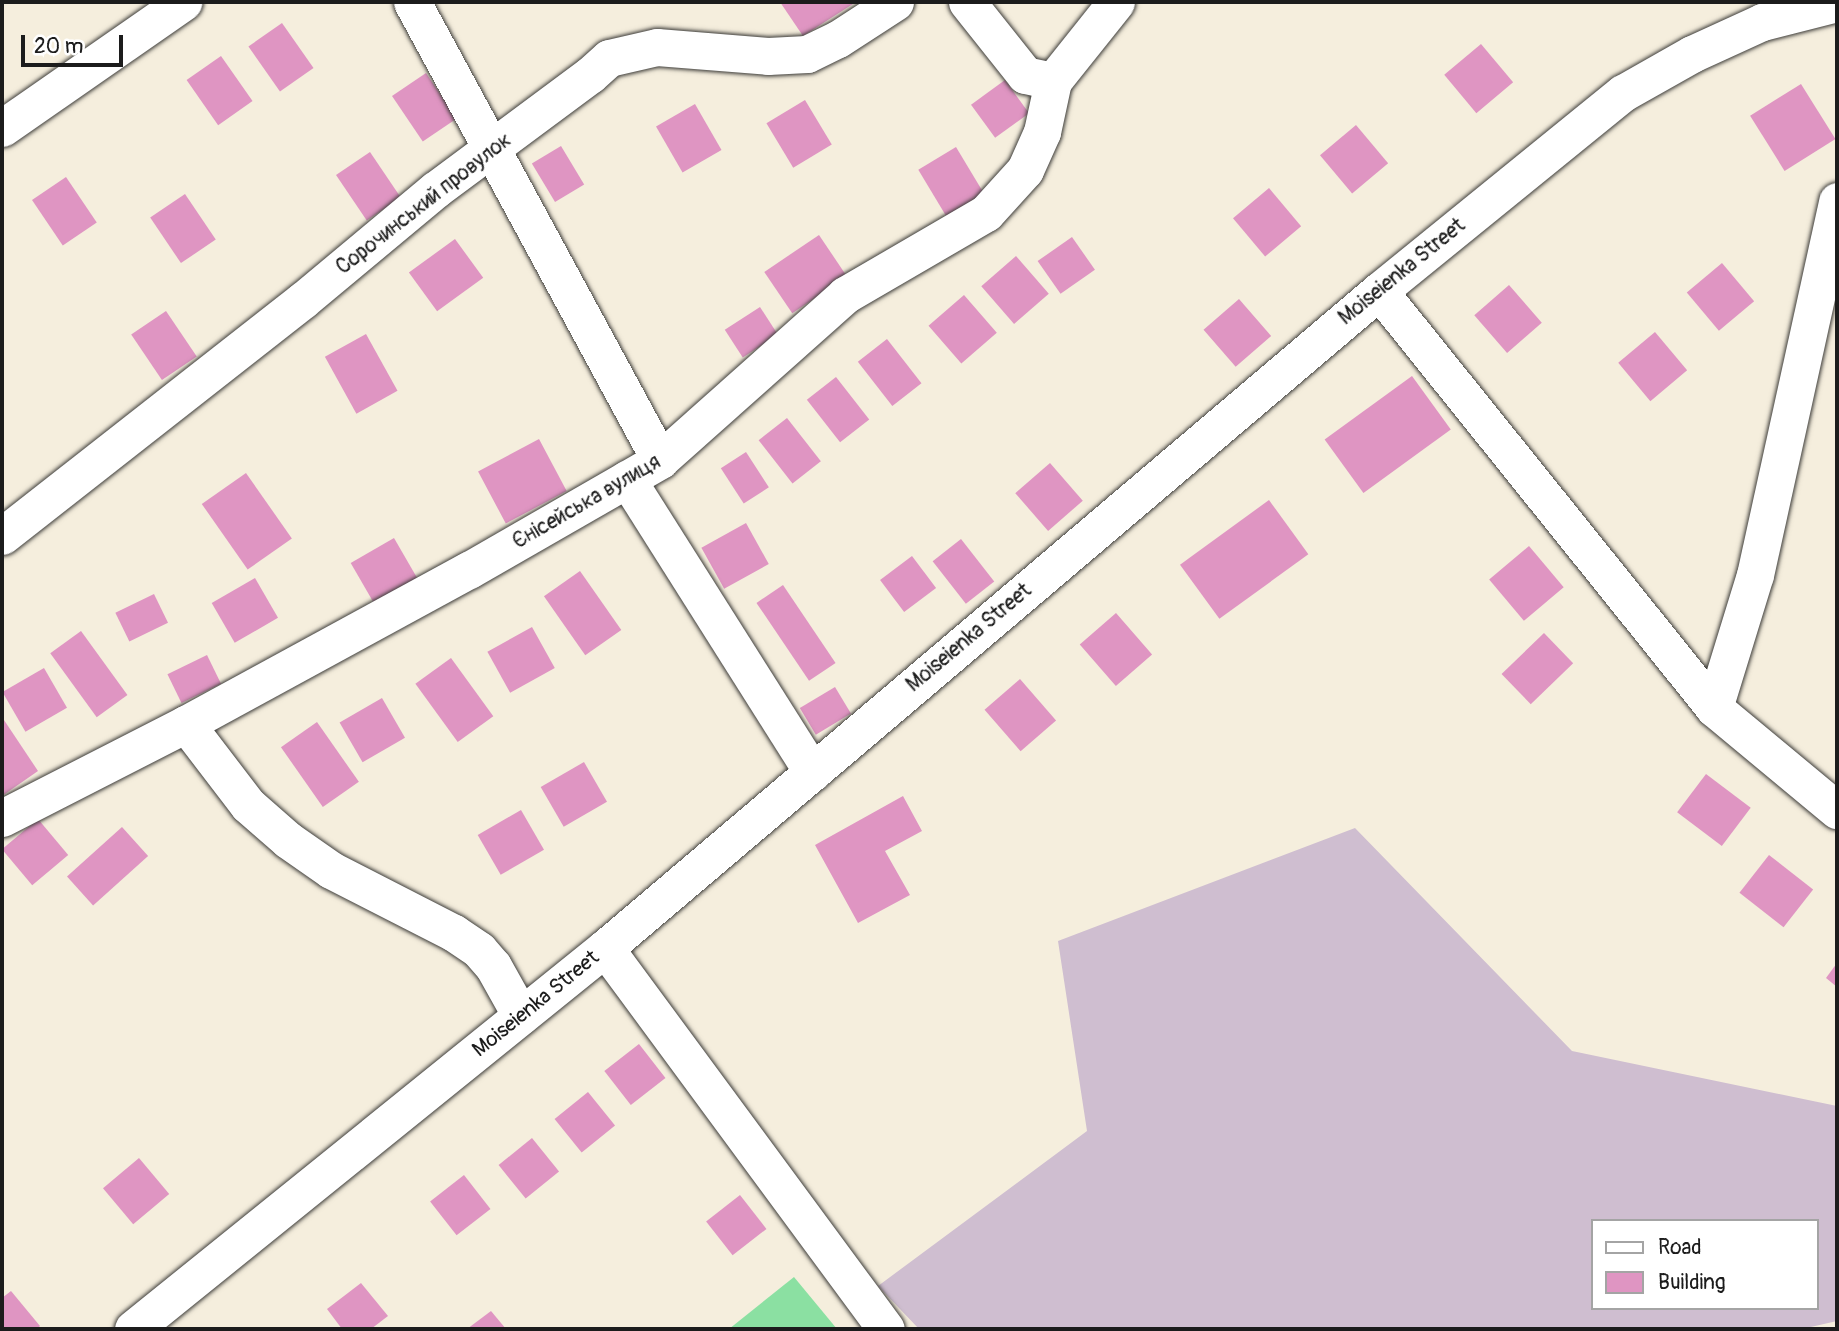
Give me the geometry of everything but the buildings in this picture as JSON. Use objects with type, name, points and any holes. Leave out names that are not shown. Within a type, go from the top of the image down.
[{"type":"street","points":[[2,128],[183,2]]},
{"type":"street","points":[[412,2],[660,460]]},
{"type":"street","name":"Сорочинський провулок","points":[[2,536],[303,300],[435,190],[609,58],[657,47],[768,56],[807,54],[838,39],[895,2]]},
{"type":"street","points":[[967,2],[1024,75],[1053,80]]},
{"type":"street","name":"Єнісейська вулиця","points":[[2,818],[186,724],[469,570],[660,460],[845,295],[986,213],[1025,170],[1042,132],[1053,80],[1116,2]]},
{"type":"street","name":"Moiseienka Street","points":[[133,1329],[605,948],[1379,291],[1623,93],[1692,54],[1757,12],[1837,3]]},
{"type":"street","points":[[1714,708],[1755,575],[1837,201]]},
{"type":"street","points":[[1379,291],[1714,708],[1837,810]]},
{"type":"street","points":[[627,479],[812,772]]},
{"type":"street","points":[[186,724],[248,805],[288,840],[331,870],[454,933],[479,950],[493,967],[521,1016]]},
{"type":"street","points":[[605,948],[886,1329]]},
{"type":"shaded area","points":[[1355,828],[1572,1051],[1837,1106],[1837,1321],[1802,1329],[919,1329],[878,1286],[1087,1131],[1058,941]]},
{"type":"green space","points":[[794,1277],[837,1329],[729,1329]]}]
